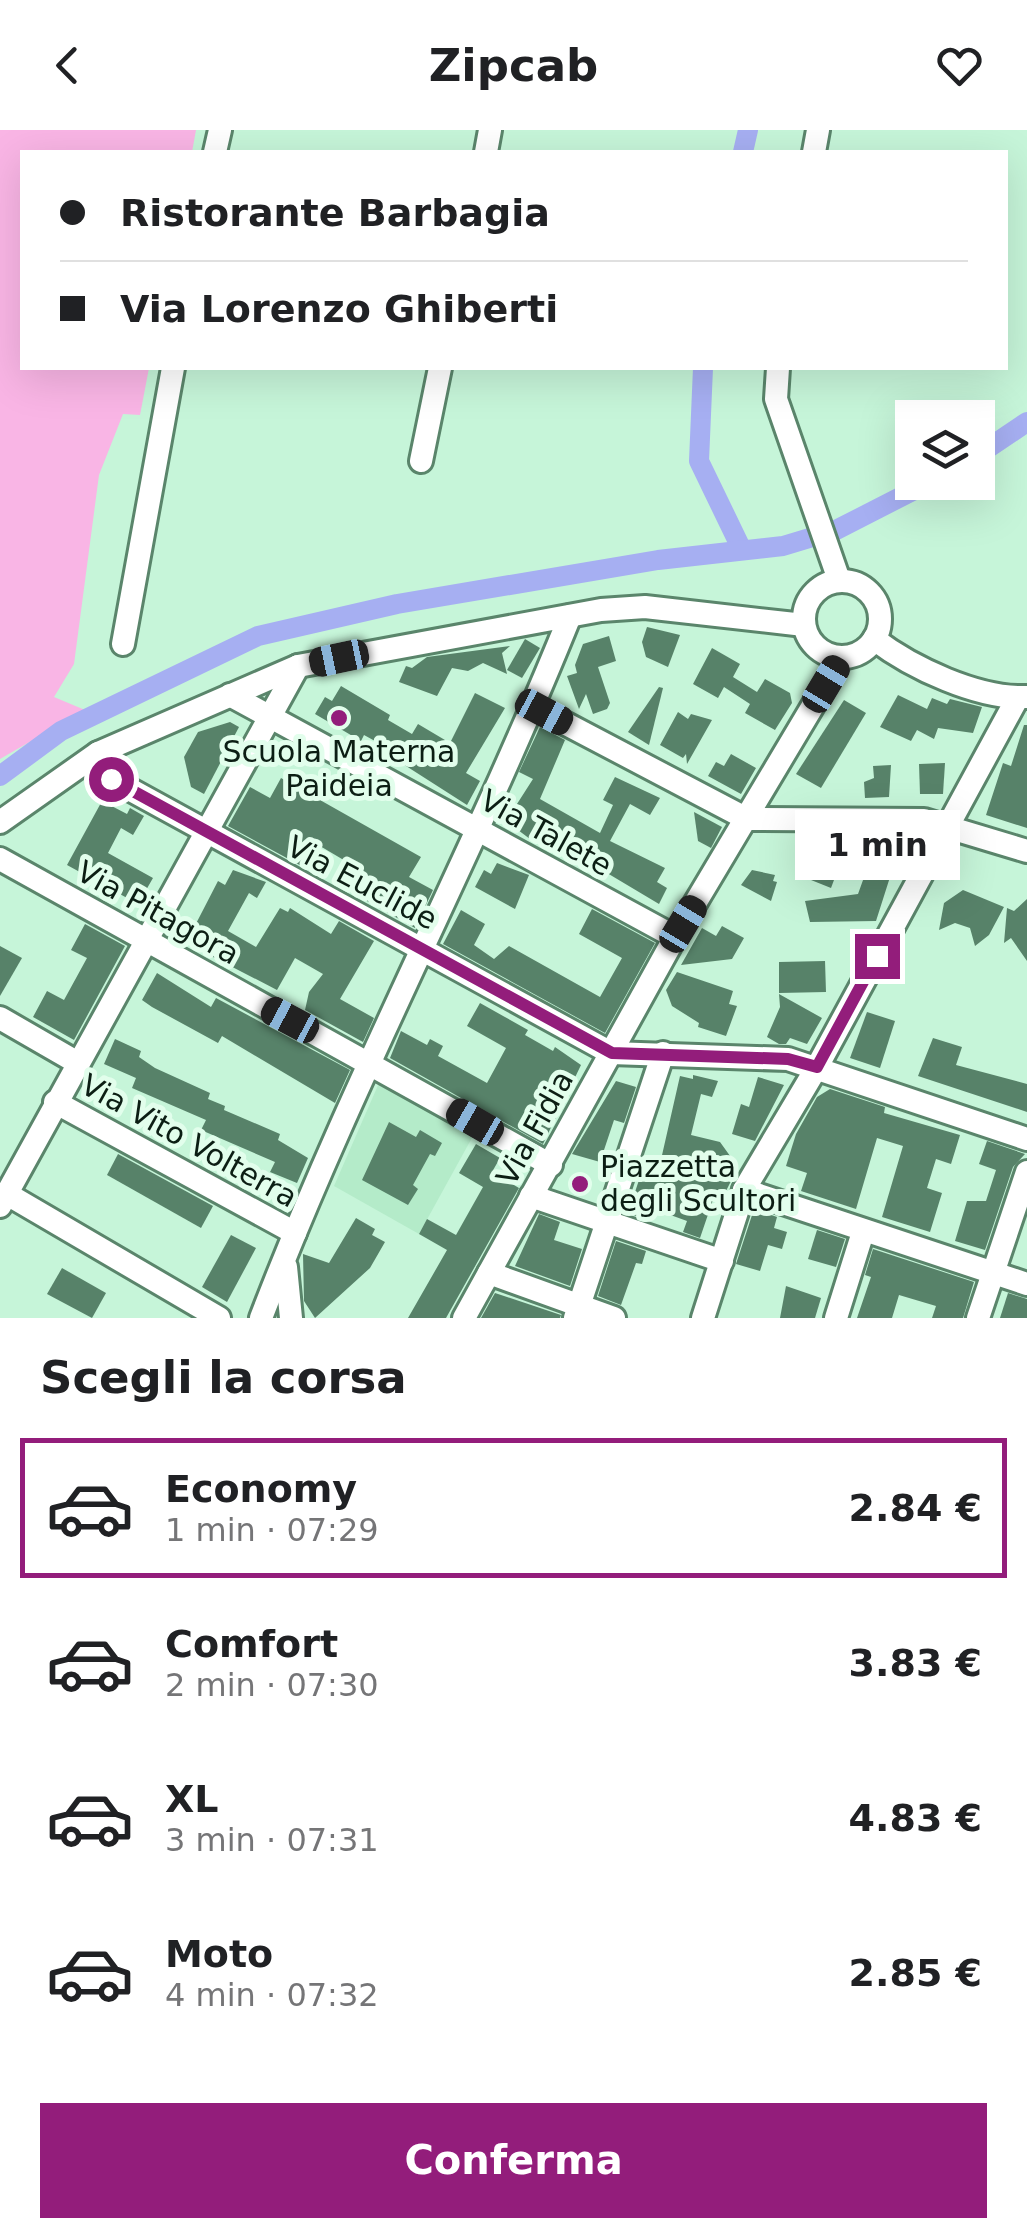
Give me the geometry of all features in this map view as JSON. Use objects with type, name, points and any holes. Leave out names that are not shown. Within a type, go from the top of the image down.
[{"type":"street","points":[[123,644],[173,370]]},
{"type":"street","points":[[420,461],[440,370]]},
{"type":"street","points":[[778,370],[776,399],[836,569],[872,594],[880,616],[874,639],[855,655],[842,657],[817,648],[804,625],[809,600],[836,569]]},
{"type":"street","points":[[0,822],[98,753],[298,666],[570,616],[644,607],[804,625]]},
{"type":"street","points":[[262,1318],[290,1243],[474,828],[534,707],[570,616]]},
{"type":"street","points":[[703,1318],[744,1190],[817,1067],[1022,697],[937,677],[904,661],[874,639]]},
{"type":"street","name":"Via Fidia","points":[[464,1318],[675,937],[842,657]]},
{"type":"street","points":[[220,1318],[3,1200],[9,1168],[55,1102],[208,834],[298,666]]},
{"type":"street","name":"Via Talete","points":[[230,696],[272,714],[675,937]]},
{"type":"street","points":[[534,707],[747,819],[924,820],[1027,851]]},
{"type":"street","name":"Via Euclide","points":[[98,753],[111,779],[612,1053]]},
{"type":"street","name":"Via Pitagora","points":[[0,859],[551,1165]]},
{"type":"street","points":[[0,1018],[78,1062]]},
{"type":"street","points":[[612,1053],[788,1059],[1027,1140]]},
{"type":"street","points":[[577,1312],[663,1053]]},
{"type":"street","name":"Via Vito Volterra","points":[[55,1102],[290,1243]]},
{"type":"street","points":[[978,1318],[1027,1172]]},
{"type":"street","points":[[744,1190],[1027,1284]]},
{"type":"street","points":[[531,1196],[722,1261]]},
{"type":"street","points":[[836,1318],[863,1232]]},
{"type":"street","points":[[271,1318],[288,1318],[290,1243]]},
{"type":"street","points":[[489,1274],[577,1312],[614,1318]]},
{"type":"shaded area","points":[[0,130],[196,130],[192,150],[20,150],[20,370],[149,370],[140,415],[123,414],[99,475],[74,664],[54,697],[85,710],[0,759]]},
{"type":"shaded area","points":[[379,1083],[473,1136],[419,1234],[334,1186]]},
{"type":"building","points":[[647,627],[680,635],[668,667],[646,657],[642,642]]},
{"type":"building","points":[[609,636],[616,661],[598,667],[610,703],[607,709],[593,714],[586,694],[579,709],[567,676],[577,673],[575,665],[583,644]]},
{"type":"building","points":[[525,639],[540,648],[522,678],[507,670]]},
{"type":"building","points":[[510,646],[502,653],[507,674],[483,663],[468,671],[452,668],[437,696],[399,682],[406,666],[412,668],[427,657]]},
{"type":"building","points":[[712,648],[740,664],[733,677],[757,692],[765,679],[790,693],[792,703],[775,730],[745,713],[750,704],[724,687],[718,698],[693,684]]},
{"type":"building","points":[[341,686],[390,715],[388,720],[412,734],[418,724],[450,743],[475,693],[505,708],[466,773],[480,781],[467,805],[392,757],[395,752],[364,735],[361,741],[315,714],[325,697],[332,701]]},
{"type":"building","points":[[659,687],[663,688],[649,745],[628,732]]},
{"type":"building","points":[[898,695],[927,709],[932,698],[947,704],[950,699],[982,707],[973,733],[938,728],[934,739],[917,730],[911,741],[880,727]]},
{"type":"building","points":[[844,700],[866,713],[821,788],[796,774]]},
{"type":"building","points":[[678,712],[688,719],[691,714],[712,720],[687,764],[686,754],[683,758],[660,745]]},
{"type":"building","points":[[230,722],[239,727],[204,794],[191,787],[184,757],[198,732]]},
{"type":"building","points":[[1024,725],[1027,828],[986,815],[1003,763],[1011,766]]},
{"type":"building","points":[[540,727],[565,740],[540,799],[600,833],[613,805],[603,800],[615,777],[660,798],[650,815],[630,804],[610,841],[665,868],[657,882],[667,888],[659,904],[535,830],[530,839],[506,821],[533,779],[519,772]]},
{"type":"building","points":[[731,754],[756,768],[741,794],[708,776],[716,762],[724,766]]},
{"type":"building","points":[[945,763],[943,794],[920,794],[919,764]]},
{"type":"building","points":[[891,765],[889,797],[865,798],[864,782],[874,778],[873,766]]},
{"type":"building","points":[[281,778],[421,857],[409,877],[433,890],[415,928],[335,883],[347,862],[320,846],[307,869],[228,826],[250,787],[270,798]]},
{"type":"building","points":[[102,801],[127,814],[130,808],[144,816],[133,835],[121,828],[108,853],[153,878],[138,904],[67,865]]},
{"type":"building","points":[[694,812],[722,827],[711,848],[698,841]]},
{"type":"building","points":[[821,842],[845,851],[831,888],[806,878]]},
{"type":"building","points":[[876,844],[898,852],[876,921],[810,922],[805,901],[858,894]]},
{"type":"building","points":[[497,863],[529,875],[515,909],[475,887],[484,870],[491,874]]},
{"type":"building","points":[[233,870],[266,882],[257,898],[249,893],[228,931],[256,947],[280,908],[288,912],[290,908],[331,934],[339,921],[374,941],[340,999],[374,1018],[363,1042],[305,1010],[309,992],[323,974],[295,958],[277,990],[186,943],[218,881],[225,885]]},
{"type":"building","points":[[752,870],[775,875],[773,881],[777,882],[771,901],[741,885]]},
{"type":"building","points":[[963,890],[1004,907],[989,935],[975,946],[970,928],[955,923],[939,930],[944,903]]},
{"type":"building","points":[[1027,899],[1027,961],[1011,938],[1004,943],[1007,908],[1014,911]]},
{"type":"building","points":[[592,909],[655,943],[605,1033],[443,944],[461,910],[485,924],[474,945],[494,959],[509,946],[600,997],[622,958],[579,934]]},
{"type":"building","points":[[85,924],[125,946],[74,1040],[33,1017],[47,991],[64,1000],[87,958],[71,950]]},
{"type":"building","points":[[722,926],[744,938],[732,959],[681,965],[702,928],[716,936]]},
{"type":"building","points":[[0,946],[22,958],[0,996]]},
{"type":"building","points":[[825,961],[826,992],[779,993],[779,962]]},
{"type":"building","points":[[677,972],[733,991],[729,1004],[737,1006],[726,1036],[698,1027],[699,1023],[672,1006],[666,990]]},
{"type":"building","points":[[157,973],[211,1007],[216,998],[350,1070],[335,1103],[222,1036],[218,1043],[142,1000]]},
{"type":"building","points":[[779,994],[822,1018],[807,1044],[790,1038],[786,1044],[779,1044],[767,1037],[780,1007]]},
{"type":"building","points":[[480,1003],[528,1030],[525,1035],[553,1051],[555,1047],[581,1065],[543,1144],[390,1058],[401,1031],[427,1045],[430,1039],[443,1046],[438,1056],[487,1083],[506,1048],[467,1026]]},
{"type":"building","points":[[867,1012],[895,1021],[880,1068],[850,1058]]},
{"type":"building","points":[[933,1038],[962,1047],[956,1065],[1027,1084],[1027,1112],[918,1076]]},
{"type":"building","points":[[115,1039],[141,1051],[139,1057],[155,1068],[210,1093],[208,1099],[225,1106],[224,1110],[280,1134],[278,1140],[308,1158],[297,1183],[270,1172],[275,1162],[201,1130],[206,1120],[132,1088],[136,1078],[104,1064]]},
{"type":"building","points":[[693,1075],[718,1081],[712,1097],[701,1094],[691,1135],[720,1142],[738,1167],[723,1197],[715,1194],[700,1238],[683,1232],[687,1221],[654,1209],[650,1221],[628,1213],[641,1174],[646,1175],[650,1161],[660,1164],[680,1076],[693,1079]]},
{"type":"building","points":[[758,1077],[784,1085],[755,1141],[732,1134],[741,1104],[749,1107]]},
{"type":"building","points":[[616,1081],[636,1087],[624,1123],[614,1120],[600,1162],[572,1154]]},
{"type":"building","points":[[830,1089],[885,1107],[884,1113],[960,1135],[951,1164],[936,1159],[927,1188],[942,1193],[930,1232],[882,1217],[903,1146],[877,1138],[856,1209],[801,1191],[807,1173],[786,1166],[796,1134],[817,1097]]},
{"type":"building","points":[[389,1122],[416,1137],[420,1130],[442,1143],[435,1156],[430,1154],[413,1185],[418,1189],[408,1205],[362,1180]]},
{"type":"building","points":[[987,1141],[1025,1154],[1013,1167],[985,1250],[955,1241],[967,1201],[986,1201],[996,1170],[979,1164]]},
{"type":"building","points":[[476,1144],[500,1158],[492,1172],[519,1188],[446,1318],[408,1318],[447,1250],[419,1234],[427,1219],[456,1235],[483,1187],[459,1173]]},
{"type":"building","points":[[118,1154],[213,1206],[201,1228],[107,1175]]},
{"type":"building","points":[[754,1209],[777,1217],[774,1228],[787,1232],[782,1249],[768,1245],[760,1271],[736,1264]]},
{"type":"building","points":[[539,1214],[560,1222],[554,1240],[582,1249],[570,1286],[515,1266]]},
{"type":"building","points":[[356,1218],[375,1229],[372,1235],[385,1242],[370,1268],[315,1318],[304,1301],[303,1254],[329,1263]]},
{"type":"building","points":[[817,1230],[845,1239],[836,1267],[808,1259]]},
{"type":"building","points":[[231,1235],[256,1248],[227,1302],[202,1287]]},
{"type":"building","points":[[616,1241],[646,1251],[642,1264],[636,1263],[621,1305],[598,1296]]},
{"type":"building","points":[[873,1249],[974,1282],[963,1318],[932,1318],[936,1306],[899,1295],[892,1318],[857,1318],[871,1277],[865,1275]]},
{"type":"building","points":[[62,1268],[106,1293],[92,1318],[47,1294]]},
{"type":"building","points":[[786,1286],[821,1298],[815,1318],[780,1318]]},
{"type":"building","points":[[495,1293],[561,1315],[560,1318],[481,1318]]},
{"type":"building","points":[[1008,1293],[1027,1299],[1027,1318],[1000,1318]]},
{"type":"waterway","points":[[743,150],[748,130]]},
{"type":"waterway","points":[[703,370],[699,461],[742,550]]},
{"type":"waterway","points":[[995,444],[1027,422]]},
{"type":"waterway","points":[[0,776],[61,731],[258,636],[397,604],[658,560],[783,546],[836,530],[895,500]]},
{"type":"place","name":"Scuola Materna Paideia","points":[[339,718]]},
{"type":"place","name":"Piazzetta degli Scultori","points":[[580,1184]]},
{"type":"route","points":[[111,779],[612,1053],[788,1059],[817,1067],[877,956]]}]
